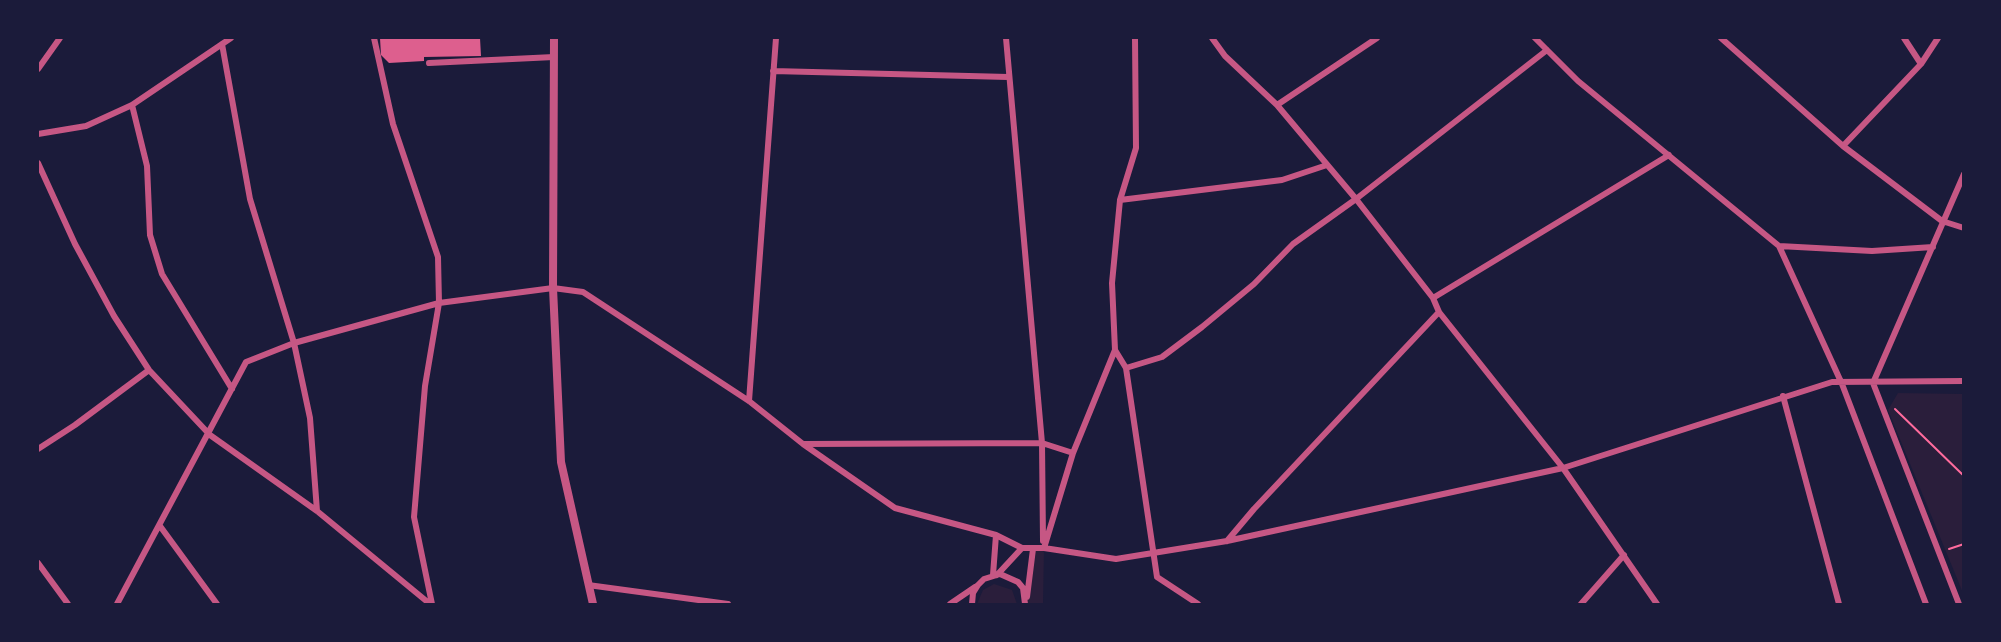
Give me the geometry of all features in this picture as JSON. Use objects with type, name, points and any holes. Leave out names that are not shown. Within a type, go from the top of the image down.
[{"type":"street","points":[[38,69],[60,38]]},
{"type":"street","points":[[38,134],[86,126],[132,105],[231,38]]},
{"type":"street","points":[[374,38],[393,124],[438,257],[439,303],[425,386],[414,517],[431,604]]},
{"type":"street","points":[[554,38],[553,288],[561,462],[593,604]]},
{"type":"street","points":[[749,401],[776,38]]},
{"type":"street","points":[[1005,38],[1042,443],[1044,548]]},
{"type":"street","points":[[1044,548],[1073,453],[1115,350],[1112,283],[1120,200],[1136,148],[1135,38]]},
{"type":"street","points":[[1212,38],[1225,56],[1277,105],[1356,199],[1433,298],[1439,312],[1563,468],[1657,604]]},
{"type":"street","points":[[1277,105],[1377,38]]},
{"type":"street","points":[[1535,38],[1578,81],[1779,246],[1842,384],[1926,604]]},
{"type":"street","points":[[1721,38],[1843,146],[1942,221],[1964,228]]},
{"type":"street","points":[[1904,38],[1921,64]]},
{"type":"street","points":[[1843,146],[1921,64],[1938,38]]},
{"type":"street","points":[[222,44],[250,199],[294,343],[310,418],[318,511]]},
{"type":"street","points":[[1126,368],[1162,357],[1254,285],[1293,244],[1356,199],[1547,50]]},
{"type":"street","points":[[429,63],[554,57]]},
{"type":"street","points":[[773,71],[1008,77]]},
{"type":"street","points":[[132,105],[147,166],[150,235],[162,274],[232,389]]},
{"type":"street","points":[[1433,298],[1669,155]]},
{"type":"street","points":[[38,162],[75,244],[149,370],[210,435],[318,511],[431,604]]},
{"type":"street","points":[[1120,200],[1282,180],[1327,165]]},
{"type":"street","points":[[1959,604],[1873,382],[1964,174]]},
{"type":"street","points":[[1779,246],[1872,251],[1933,248]]},
{"type":"street","points":[[117,604],[210,435],[246,362],[294,343],[439,303],[553,288],[583,292],[749,401],[803,444],[895,508],[996,535],[1022,548],[1044,548],[1116,559],[1152,555],[1227,541],[1563,468],[1832,382],[1842,384],[1964,381]]},
{"type":"street","points":[[1227,541],[1254,509],[1439,312]]},
{"type":"street","points":[[1115,350],[1126,368],[1157,577],[1198,604]]},
{"type":"street","points":[[38,449],[75,425],[149,370]]},
{"type":"street","points":[[1783,396],[1839,604]]},
{"type":"street","points":[[803,444],[1042,443],[1073,453]]},
{"type":"street","points":[[160,526],[217,604]]},
{"type":"street","points":[[995,575],[996,535]]},
{"type":"street","points":[[950,604],[995,575],[1022,548]]},
{"type":"street","points":[[1026,602],[1033,549]]},
{"type":"street","points":[[1581,604],[1624,555]]},
{"type":"street","points":[[38,563],[68,604]]},
{"type":"street","points":[[995,575],[1007,576],[1018,582],[1026,602]]},
{"type":"street","points":[[588,585],[728,604]]},
{"type":"street","points":[[972,604],[973,593],[978,585]]},
{"type":"street","points":[[1181,604],[1182,594]]},
{"type":"path","points":[[1895,409],[1964,476]]},
{"type":"path","points":[[1939,553],[1964,544]]},
{"type":"shaded area","points":[[1898,393],[1963,394],[1963,593],[1888,410]]},
{"type":"shaded area","points":[[1044,548],[1043,604],[1025,604],[1033,549]]},
{"type":"shaded area","points":[[994,584],[1012,590],[1017,604],[977,604],[983,590]]},
{"type":"building","points":[[380,38],[480,38],[481,56],[424,57],[424,61],[389,63],[381,55]]}]
